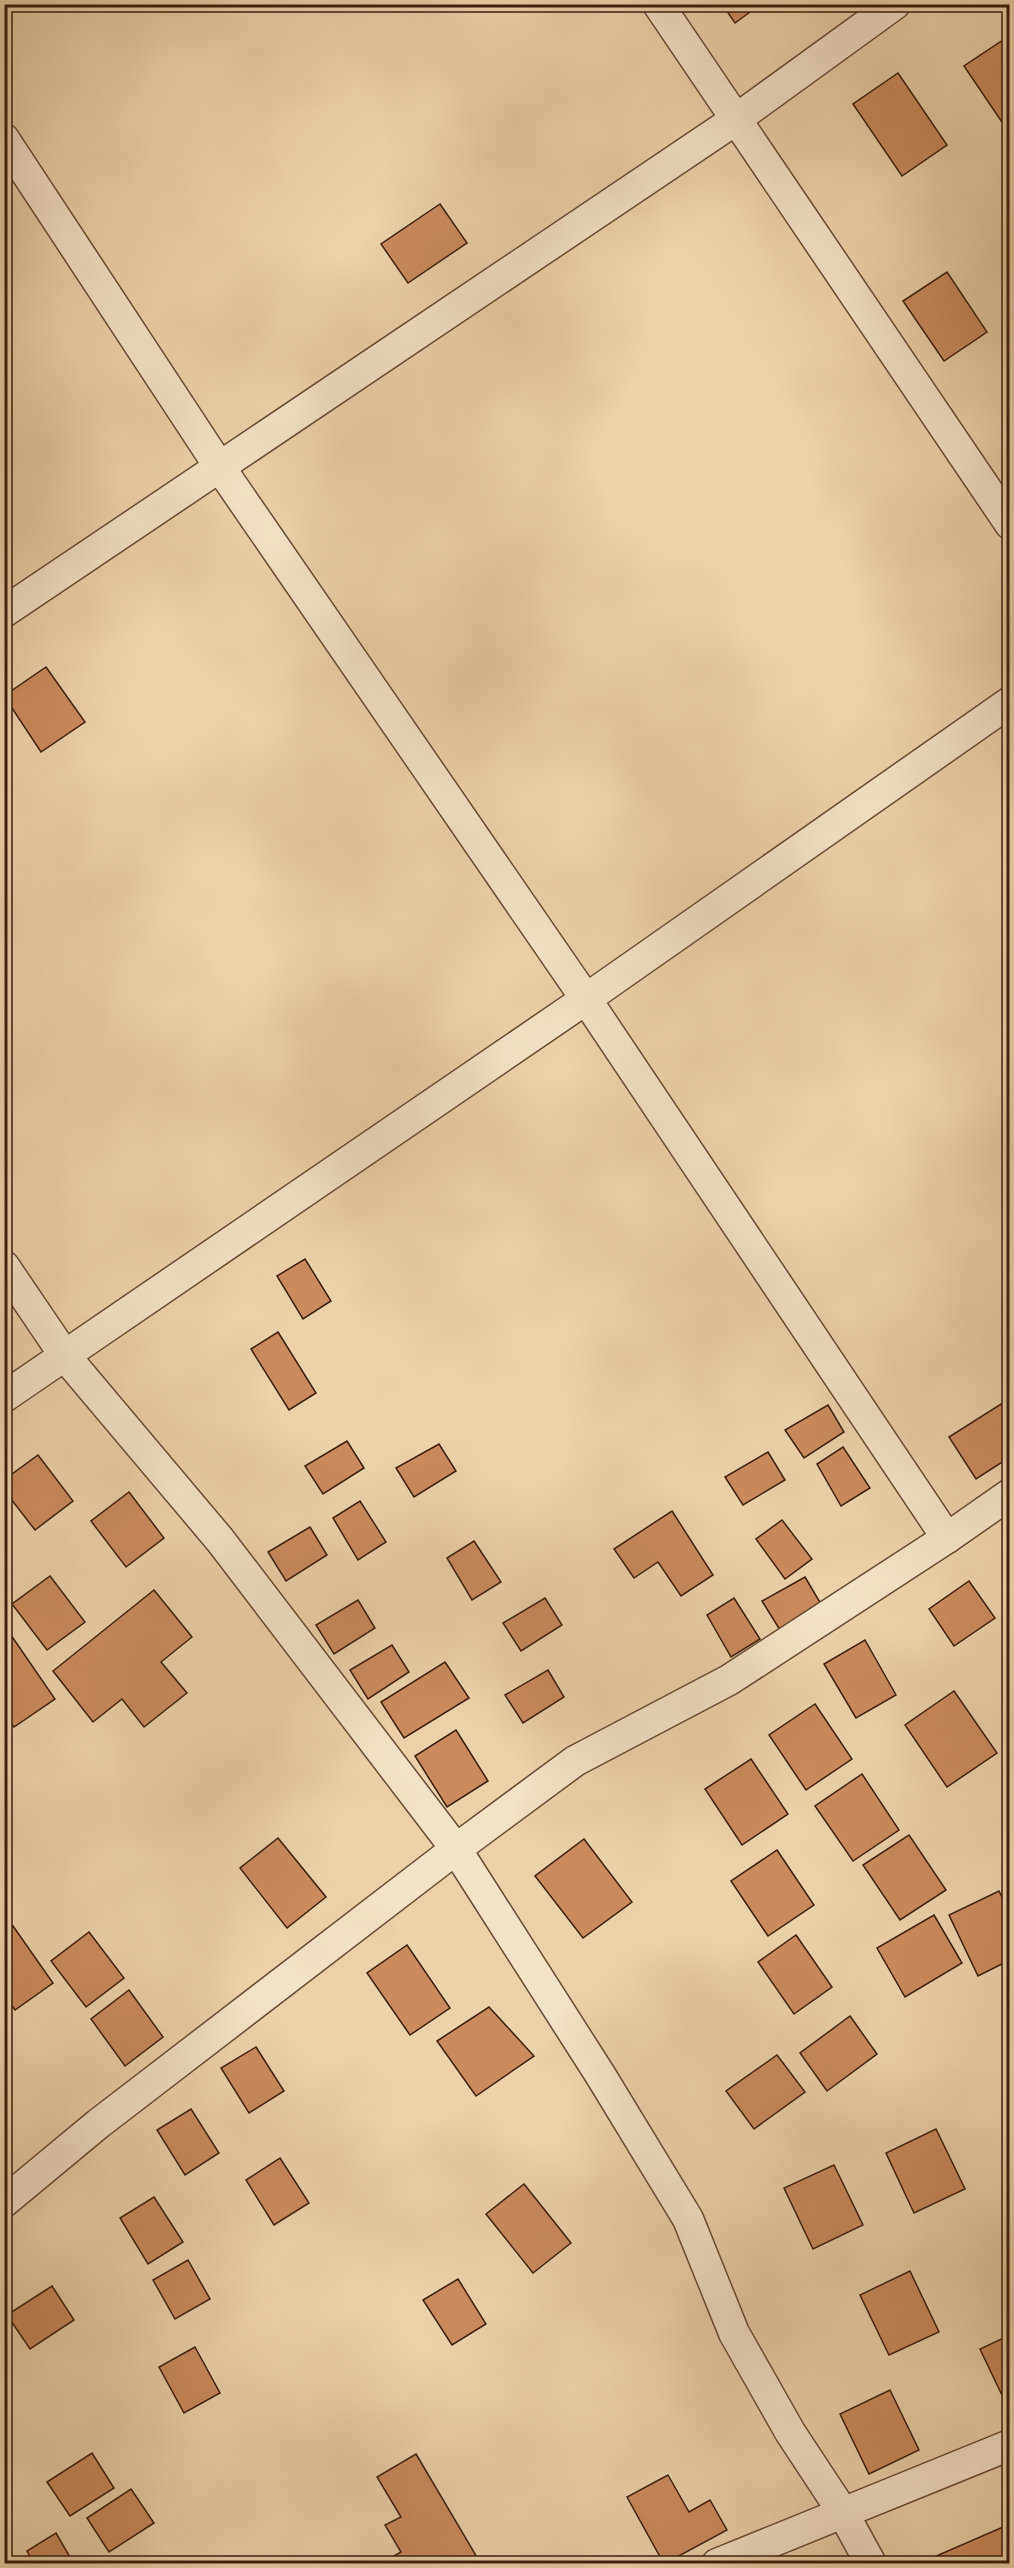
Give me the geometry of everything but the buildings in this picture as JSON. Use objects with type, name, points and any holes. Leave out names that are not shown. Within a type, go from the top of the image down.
[{"type":"street","points":[[658,4],[1010,524]]},
{"type":"street","points":[[4,612],[735,120],[895,4]]},
{"type":"street","points":[[4,139],[219,466],[586,999],[947,1538]]},
{"type":"street","points":[[4,1397],[586,999],[1010,702]]},
{"type":"street","points":[[4,1266],[65,1356],[220,1540],[456,1849],[601,2076],[688,2219],[734,2333],[790,2432],[842,2511],[871,2564]]},
{"type":"street","points":[[4,2202],[98,2124],[456,1849],[575,1761],[729,1680],[947,1538],[1010,1494]]},
{"type":"street","points":[[717,2564],[842,2511],[1010,2445]]}]
